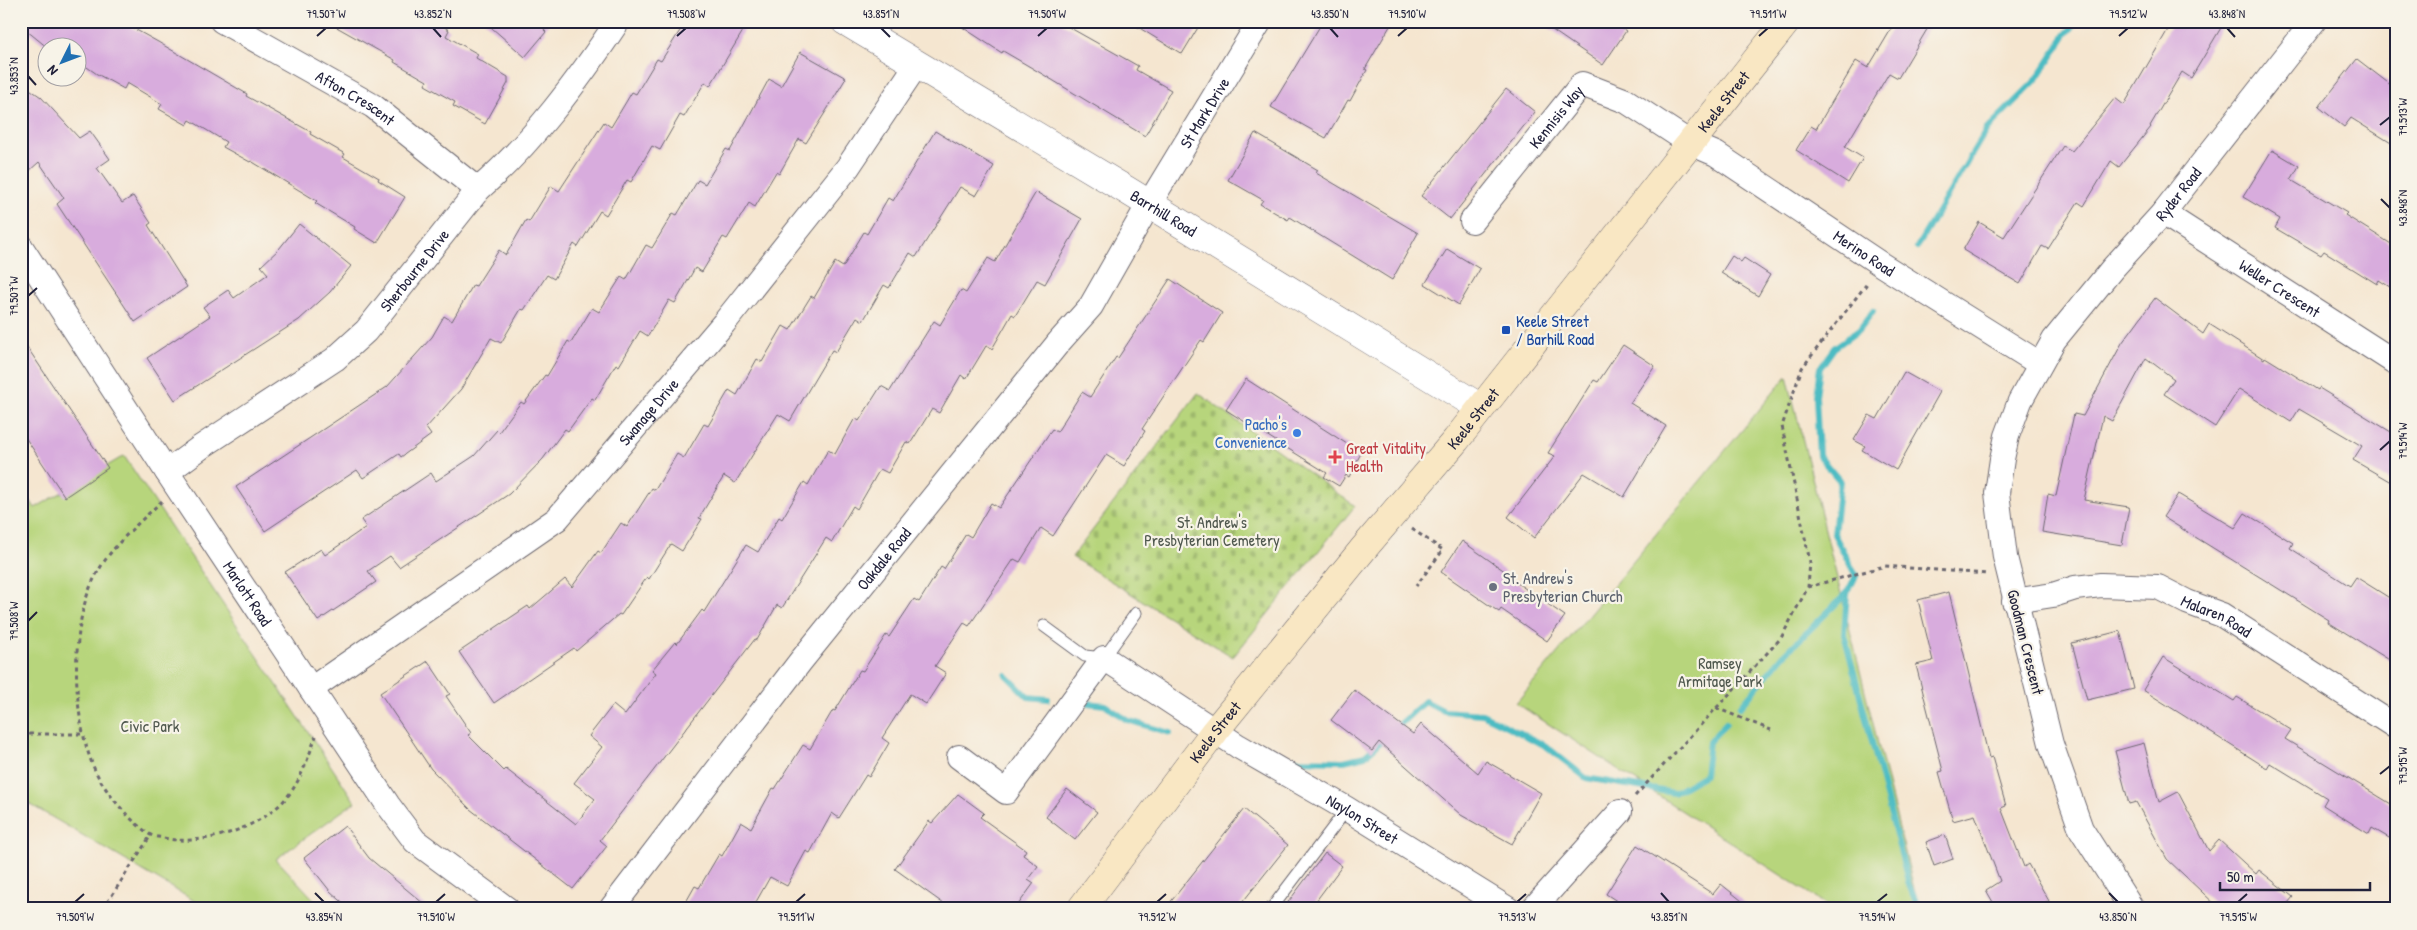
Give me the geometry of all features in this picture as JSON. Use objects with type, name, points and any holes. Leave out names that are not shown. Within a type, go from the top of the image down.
[{"type":"main road","name":"Keele Street","points":[[1081,909],[1215,731],[1482,408],[1787,21]]},
{"type":"street","name":"Afton Crescent","points":[[222,21],[374,106],[478,190]]},
{"type":"street","name":"Sherbourne Drive","points":[[172,481],[201,447],[334,359],[366,331],[478,190],[499,172],[554,108],[618,21]]},
{"type":"street","name":"Barrhill Road","points":[[845,21],[1482,408]]},
{"type":"street","name":"St Mark Drive","points":[[1149,204],[1260,21]]},
{"type":"street","name":"Ryder Road","points":[[2040,364],[2054,340],[2075,313],[2163,213],[2314,21]]},
{"type":"street","name":"Swanage Drive","points":[[311,689],[557,519],[724,322],[830,190],[848,167],[916,64]]},
{"type":"street","name":"Kennisis Way","points":[[1472,221],[1582,84],[1626,101],[1690,143]]},
{"type":"street","name":"Merino Road","points":[[1690,143],[1716,154],[1882,265],[2040,364]]},
{"type":"street","name":"Oakdale Road","points":[[611,909],[800,662],[1059,342],[1091,306],[1149,204]]},
{"type":"street","name":"Weller Crescent","points":[[2163,213],[2396,363]]},
{"type":"street","name":"Marlott Road","points":[[21,247],[172,481],[388,805],[415,841],[507,909]]},
{"type":"street","name":"Goodman Crescent","points":[[2040,364],[2020,401],[2007,436],[1997,493],[2009,577],[2051,744],[2062,770],[2075,812],[2081,828],[2132,909]]},
{"type":"street","name":"Malaren Road","points":[[2014,601],[2053,595],[2075,588],[2101,585],[2158,587],[2186,602],[2222,615],[2396,727]]},
{"type":"street","name":"Naylon Street","points":[[1104,658],[1195,716],[1215,731],[1347,809],[1508,909]]},
{"type":"street","points":[[959,757],[1006,792],[1104,658]]},
{"type":"street","points":[[1533,909],[1620,812]]},
{"type":"lane","points":[[1044,626],[1085,656],[1104,658],[1136,613]]},
{"type":"lane","points":[[1271,909],[1347,809]]},
{"type":"path","points":[[1620,812],[1781,638],[1808,587],[1810,562],[1782,426],[1802,368],[1882,265]]},
{"type":"path","points":[[172,481],[164,499],[120,542],[94,577],[81,616],[75,667],[84,734],[94,769],[114,801],[150,835],[177,841],[211,839],[239,829],[273,810],[288,796],[309,756],[317,733],[330,717]]},
{"type":"path","points":[[1412,529],[1443,550],[1416,586]]},
{"type":"path","points":[[1808,587],[1885,566],[2009,577]]},
{"type":"path","points":[[1716,708],[1771,730]]},
{"type":"path","points":[[21,734],[84,734]]},
{"type":"path","points":[[103,909],[150,835]]},
{"type":"green space","name":"Ramsey Armitage Park","points":[[1787,376],[1919,909],[1833,909],[1516,703]]},
{"type":"green space","name":"St. Andrew's Presbyterian Cemetery","points":[[1198,393],[1355,506],[1233,657],[1072,557]]},
{"type":"green space","name":"Civic Park","points":[[124,456],[355,802],[276,859],[323,909],[208,909],[21,799],[21,486],[35,508]]},
{"type":"building","points":[[21,21],[120,21],[247,94],[246,96],[311,132],[310,134],[345,154],[343,157],[379,178],[378,180],[405,197],[377,243],[354,229],[355,227],[315,203],[317,201],[251,161],[223,147],[226,142],[190,120],[187,125],[159,109],[162,104],[127,83],[124,89],[88,68],[88,38],[38,38],[38,40],[21,26]]},
{"type":"building","points":[[326,21],[435,21],[449,30],[446,36],[478,54],[476,58],[508,77],[508,83],[485,124],[453,106],[455,102],[425,85],[427,81],[394,62],[395,60]]},
{"type":"building","points":[[484,21],[551,21],[544,30],[546,32],[525,57]]},
{"type":"building","points":[[686,21],[749,21],[710,86],[705,82],[684,117],[680,115],[660,150],[652,146],[631,182],[627,180],[606,215],[600,211],[578,247],[574,244],[554,279],[547,275],[524,310],[521,309],[501,343],[491,338],[461,389],[426,428],[431,435],[401,457],[399,454],[363,478],[357,470],[265,531],[236,487],[387,387],[432,337],[444,316],[452,321],[473,285],[476,286],[499,250],[506,255],[526,220],[529,222],[551,186],[559,191],[604,122],[611,127],[632,92],[636,94],[657,59],[661,61]]},
{"type":"building","points":[[953,21],[1058,21],[1138,66],[1136,70],[1171,90],[1145,136],[1003,51],[1002,53]]},
{"type":"building","points":[[1128,21],[1202,21],[1182,54]]},
{"type":"building","points":[[1323,21],[1393,21],[1365,69],[1367,70],[1350,101],[1348,100],[1326,138],[1271,107]]},
{"type":"building","points":[[1539,21],[1611,21],[1626,31],[1603,65]]},
{"type":"building","points":[[1896,21],[1932,21],[1898,78],[1889,73],[1845,147],[1863,158],[1848,183],[1796,150],[1811,126],[1816,129],[1856,61],[1868,68]]},
{"type":"building","points":[[2173,21],[2225,21],[2191,78],[2182,72],[2151,127],[2119,167],[2111,161],[2084,206],[2078,202],[2048,249],[2042,246],[2020,284],[1963,250],[1979,222],[2004,237],[2063,146],[2072,151],[2115,98],[2124,105]]},
{"type":"building","points":[[800,52],[846,78],[806,143],[799,139],[779,174],[776,172],[755,207],[749,203],[727,239],[723,237],[702,272],[695,268],[675,303],[669,300],[648,336],[640,331],[619,366],[616,364],[595,400],[592,398],[568,431],[565,429],[543,459],[509,494],[399,567],[390,556],[368,571],[376,582],[318,621],[285,572],[321,549],[325,555],[366,527],[361,520],[431,473],[436,481],[474,456],[497,430],[499,432],[521,402],[524,404],[545,375],[547,376],[568,341],[571,343],[592,308],[599,312],[621,277],[626,280],[646,245],[652,248],[673,213],[677,215],[698,180],[705,184],[726,149],[730,151],[769,79],[781,86]]},
{"type":"building","points":[[2357,59],[2396,89],[2396,146],[2351,118],[2344,127],[2319,107]]},
{"type":"building","points":[[21,83],[41,97],[79,138],[90,131],[110,159],[97,168],[122,203],[133,196],[151,223],[148,225],[187,287],[135,322],[57,204],[64,198],[39,162],[29,171],[21,163]]},
{"type":"building","points":[[1506,89],[1535,112],[1450,219],[1421,196]]},
{"type":"building","points":[[935,131],[994,166],[976,196],[960,187],[916,257],[910,253],[889,288],[884,285],[863,321],[857,317],[836,352],[832,350],[790,421],[778,414],[735,483],[724,476],[699,518],[702,519],[682,551],[671,544],[649,579],[647,577],[621,615],[619,614],[576,651],[574,648],[494,703],[459,652],[528,606],[530,609],[565,579],[572,587],[598,551],[601,553],[621,523],[627,527],[652,488],[655,490],[677,454],[684,458],[704,424],[708,426],[729,390],[737,395],[757,359],[762,362],[783,326],[790,330],[811,296],[814,298],[835,262],[843,267],[864,232],[867,234],[888,198],[893,201]]},
{"type":"building","points":[[1255,133],[1318,170],[1316,173],[1418,233],[1392,280],[1290,217],[1288,220],[1260,204],[1263,200],[1228,180]]},
{"type":"building","points":[[2272,150],[2299,166],[2291,180],[2347,213],[2345,215],[2396,247],[2396,291],[2379,280],[2377,284],[2324,251],[2321,255],[2275,228],[2280,219],[2243,197]]},
{"type":"building","points":[[1036,192],[1082,219],[1045,284],[1037,280],[1015,316],[1012,314],[992,349],[986,346],[966,379],[961,375],[939,413],[932,409],[910,444],[906,442],[888,473],[880,469],[857,509],[853,506],[832,542],[826,538],[782,608],[777,605],[757,640],[755,639],[600,840],[607,846],[573,889],[470,809],[431,769],[380,693],[428,661],[450,694],[446,696],[471,733],[468,735],[504,771],[506,769],[576,824],[595,799],[574,783],[602,747],[589,736],[613,705],[625,715],[656,673],[652,670],[675,642],[677,644],[702,610],[704,612],[746,545],[758,552],[779,517],[782,519],[804,482],[808,485],[828,450],[835,454],[855,418],[859,421],[881,386],[890,391],[934,321],[940,325],[961,290],[966,293],[988,258],[995,262]]},
{"type":"building","points":[[299,224],[351,266],[330,292],[299,320],[175,400],[147,358],[210,316],[203,307],[228,290],[234,298],[268,274],[261,266],[279,249]]},
{"type":"building","points":[[1447,249],[1480,269],[1459,305],[1425,284]]},
{"type":"building","points":[[1732,256],[1741,262],[1744,258],[1770,275],[1758,296],[1721,273]]},
{"type":"building","points":[[1170,279],[1222,313],[1204,342],[1201,340],[1142,429],[1145,431],[1124,466],[1106,455],[1053,536],[1041,528],[1020,562],[1014,559],[969,626],[964,623],[935,666],[946,673],[926,704],[910,694],[882,738],[889,743],[869,777],[866,775],[839,818],[832,813],[810,853],[806,851],[787,886],[770,877],[752,909],[682,909],[695,886],[699,888],[719,854],[722,856],[741,822],[751,828],[773,788],[775,789],[803,745],[810,749],[860,670],[863,671],[886,635],[889,637],[914,599],[919,602],[941,567],[944,569],[966,534],[971,537],[991,503],[999,508],[1052,429],[1057,432],[1082,392],[1090,397]]},
{"type":"building","points":[[2155,298],[2203,334],[2209,324],[2264,359],[2265,357],[2318,390],[2319,388],[2396,435],[2396,485],[2353,460],[2362,446],[2299,409],[2291,422],[2239,389],[2215,427],[2164,394],[2174,379],[2146,358],[2112,421],[2103,416],[2084,500],[2129,507],[2122,545],[2042,532],[2048,494],[2056,496],[2074,414],[2083,416],[2122,343]]},
{"type":"building","points":[[21,338],[108,468],[65,497],[21,431]]},
{"type":"building","points":[[1623,345],[1655,366],[1630,403],[1666,426],[1624,497],[1584,473],[1534,538],[1508,517],[1555,456],[1548,453],[1594,380],[1598,382]]},
{"type":"building","points":[[1904,372],[1940,392],[1896,470],[1862,450],[1865,446],[1854,440],[1869,415],[1877,419]]},
{"type":"building","points":[[1246,379],[1361,453],[1349,477],[1346,475],[1339,486],[1324,477],[1327,473],[1226,410]]},
{"type":"building","points":[[2178,494],[2235,528],[2245,513],[2293,543],[2290,548],[2350,586],[2356,577],[2396,602],[2396,664],[2163,517]]},
{"type":"building","name":"St. Andrew's Presbyterian Church","points":[[1462,541],[1506,572],[1504,574],[1565,616],[1547,641],[1501,609],[1499,612],[1441,572]]},
{"type":"building","points":[[1949,592],[1989,758],[1992,757],[2006,806],[2001,808],[2024,867],[2028,864],[2049,901],[2036,909],[1997,909],[1986,890],[2000,881],[1975,815],[1953,821],[1939,772],[1943,771],[1916,665],[1933,661],[1918,600]]},
{"type":"building","points":[[2120,631],[2134,689],[2087,700],[2072,643]]},
{"type":"building","points":[[2163,657],[2234,701],[2237,697],[2291,730],[2285,739],[2396,807],[2396,842],[2372,828],[2369,834],[2323,805],[2327,798],[2270,763],[2267,768],[2143,690]]},
{"type":"building","points":[[1354,690],[1413,734],[1421,724],[1478,773],[1486,761],[1541,793],[1512,844],[1461,815],[1379,742],[1372,751],[1331,720]]},
{"type":"building","points":[[2144,743],[2159,802],[2178,792],[2209,851],[2219,840],[2256,874],[2259,870],[2293,897],[2283,909],[2220,909],[2167,859],[2136,802],[2129,804],[2115,751]]},
{"type":"building","points":[[1067,789],[1097,812],[1075,840],[1046,817]]},
{"type":"building","points":[[958,794],[984,813],[980,817],[1026,850],[1023,855],[1038,866],[1028,879],[1034,883],[1015,909],[951,909],[895,869],[929,821],[932,823]]},
{"type":"building","points":[[1244,809],[1288,845],[1237,909],[1165,909]]},
{"type":"building","points":[[345,826],[369,858],[430,909],[350,909],[330,891],[304,858]]},
{"type":"building","points":[[1945,835],[1953,859],[1934,866],[1926,842]]},
{"type":"building","points":[[1637,845],[1713,894],[1721,884],[1752,909],[1629,909],[1606,894]]},
{"type":"building","points":[[1325,853],[1342,866],[1310,909],[1283,909]]},
{"type":"waterway","points":[[1917,247],[1987,129],[2037,79],[2066,34],[2078,21]]},
{"type":"waterway","points":[[1740,707],[1783,656],[1847,593],[1856,576],[1834,534],[1840,481],[1819,456],[1816,396],[1820,368],[1834,348],[1859,330],[1873,311]]},
{"type":"waterway","points":[[1847,593],[1844,634],[1909,885],[1919,909]]},
{"type":"waterway","points":[[1006,675],[1028,697],[1048,699]]},
{"type":"waterway","points":[[1394,730],[1425,701],[1444,711],[1482,714],[1546,746],[1586,778],[1674,793],[1705,775],[1709,742],[1726,723]]},
{"type":"waterway","points":[[1088,703],[1105,705],[1127,720],[1170,733]]},
{"type":"waterway","points":[[1288,760],[1344,761],[1365,756],[1385,738]]},
{"type":"place","name":"Keele Street / Barhill Road","points":[[1506,330]]},
{"type":"place","name":"Pacho's Convenience","points":[[1297,433]]},
{"type":"place","name":"Great Vitality Health","points":[[1335,457]]},
{"type":"place","name":"St. Andrew's Presbyterian Church","points":[[1493,587]]}]
